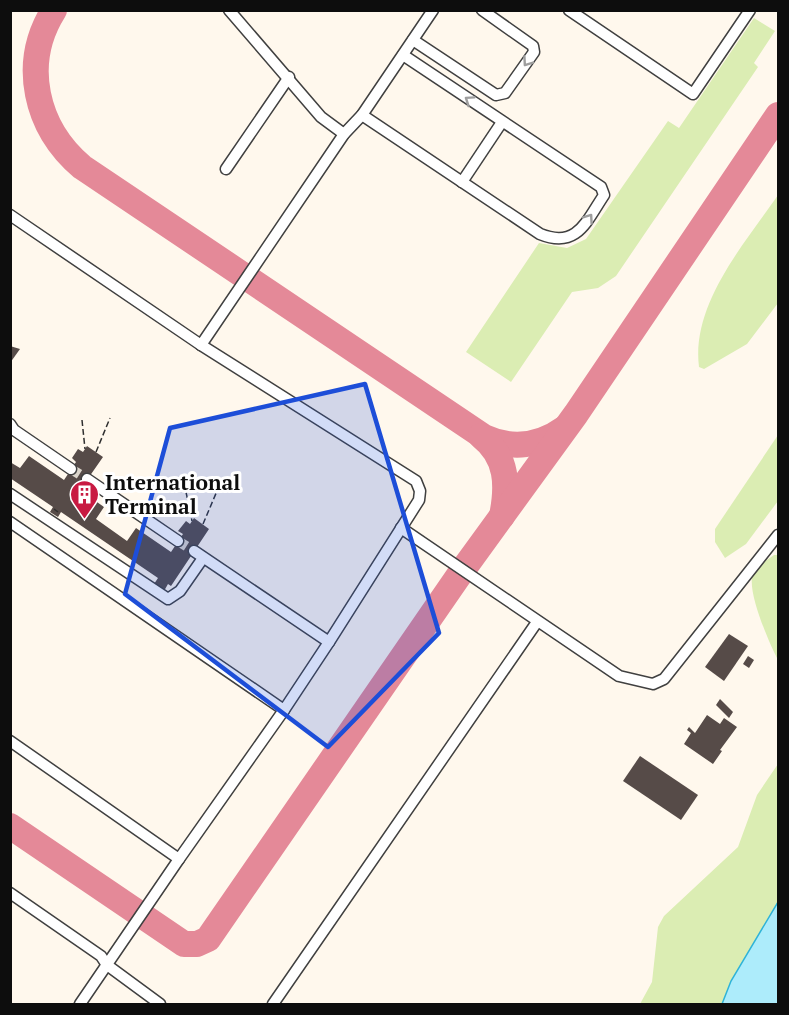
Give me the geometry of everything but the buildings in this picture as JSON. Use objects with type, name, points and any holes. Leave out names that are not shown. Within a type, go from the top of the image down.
[{"type":"lane","points":[[230,10],[321,117],[344,134]]},
{"type":"lane","points":[[201,345],[344,134],[362,115],[433,10]]},
{"type":"lane","points":[[413,40],[496,95],[505,93],[534,52],[533,46],[482,10]]},
{"type":"lane","points":[[569,10],[693,94],[750,10]]},
{"type":"lane","points":[[362,115],[540,234],[557,239],[575,236],[604,195],[604,191],[402,55]]},
{"type":"lane","points":[[226,169],[289,77]]},
{"type":"lane","points":[[462,182],[502,122]]},
{"type":"lane","points":[[10,215],[201,345],[416,481],[420,491],[419,500],[329,642],[80,1005]]},
{"type":"lane","points":[[10,423],[14,430],[71,469]]},
{"type":"lane","points":[[87,479],[178,541]]},
{"type":"lane","points":[[10,494],[168,599],[180,591],[199,554],[329,642]]},
{"type":"lane","points":[[10,522],[284,710]]},
{"type":"lane","points":[[401,528],[619,676],[653,684],[664,679],[778,535]]},
{"type":"lane","points":[[273,1005],[537,622]]},
{"type":"lane","points":[[10,741],[179,859]]},
{"type":"lane","points":[[10,892],[101,956],[107,965],[160,1005]]},
{"type":"path","points":[[96,453],[110,418]]},
{"type":"path","points":[[82,420],[85,449]]},
{"type":"path","points":[[203,524],[217,491]]},
{"type":"path","points":[[186,492],[192,521]]},
{"type":"highlighted area","points":[[365,384],[439,633],[328,747],[125,594],[170,428]]},
{"type":"green space","points":[[754,18],[775,31],[754,63],[758,67],[616,276],[598,288],[572,292],[511,382],[466,352],[539,243],[567,248],[586,239],[668,121],[679,128]]},
{"type":"green space","points":[[778,195],[778,303],[747,344],[704,369],[699,367],[699,343],[703,320],[712,298],[736,254]]},
{"type":"green space","points":[[778,435],[778,501],[746,544],[725,558],[715,542],[715,529]]},
{"type":"green space","points":[[774,555],[778,555],[778,660],[760,617],[752,582],[757,568]]},
{"type":"green space","points":[[778,764],[778,1004],[640,1004],[652,982],[658,927],[664,916],[738,847],[757,795]]},
{"type":"water","points":[[778,902],[778,1004],[722,1004],[731,981]]},
{"type":"taxiway","points":[[54,10],[44,31],[38,52],[36,73],[38,94],[53,134],[82,167],[484,437],[505,444],[526,444],[546,439],[565,428]]},
{"type":"taxiway","points":[[10,826],[184,944],[197,944],[208,939],[462,571],[576,414],[778,115]]},
{"type":"taxiway","points":[[481,436],[497,453],[504,473],[505,494],[502,516]]},
{"type":"tunnel","points":[[71,469],[87,479]]},
{"type":"tunnel","points":[[178,541],[194,551]]},
{"type":"place","name":"International Terminal","points":[[84,520]]}]
